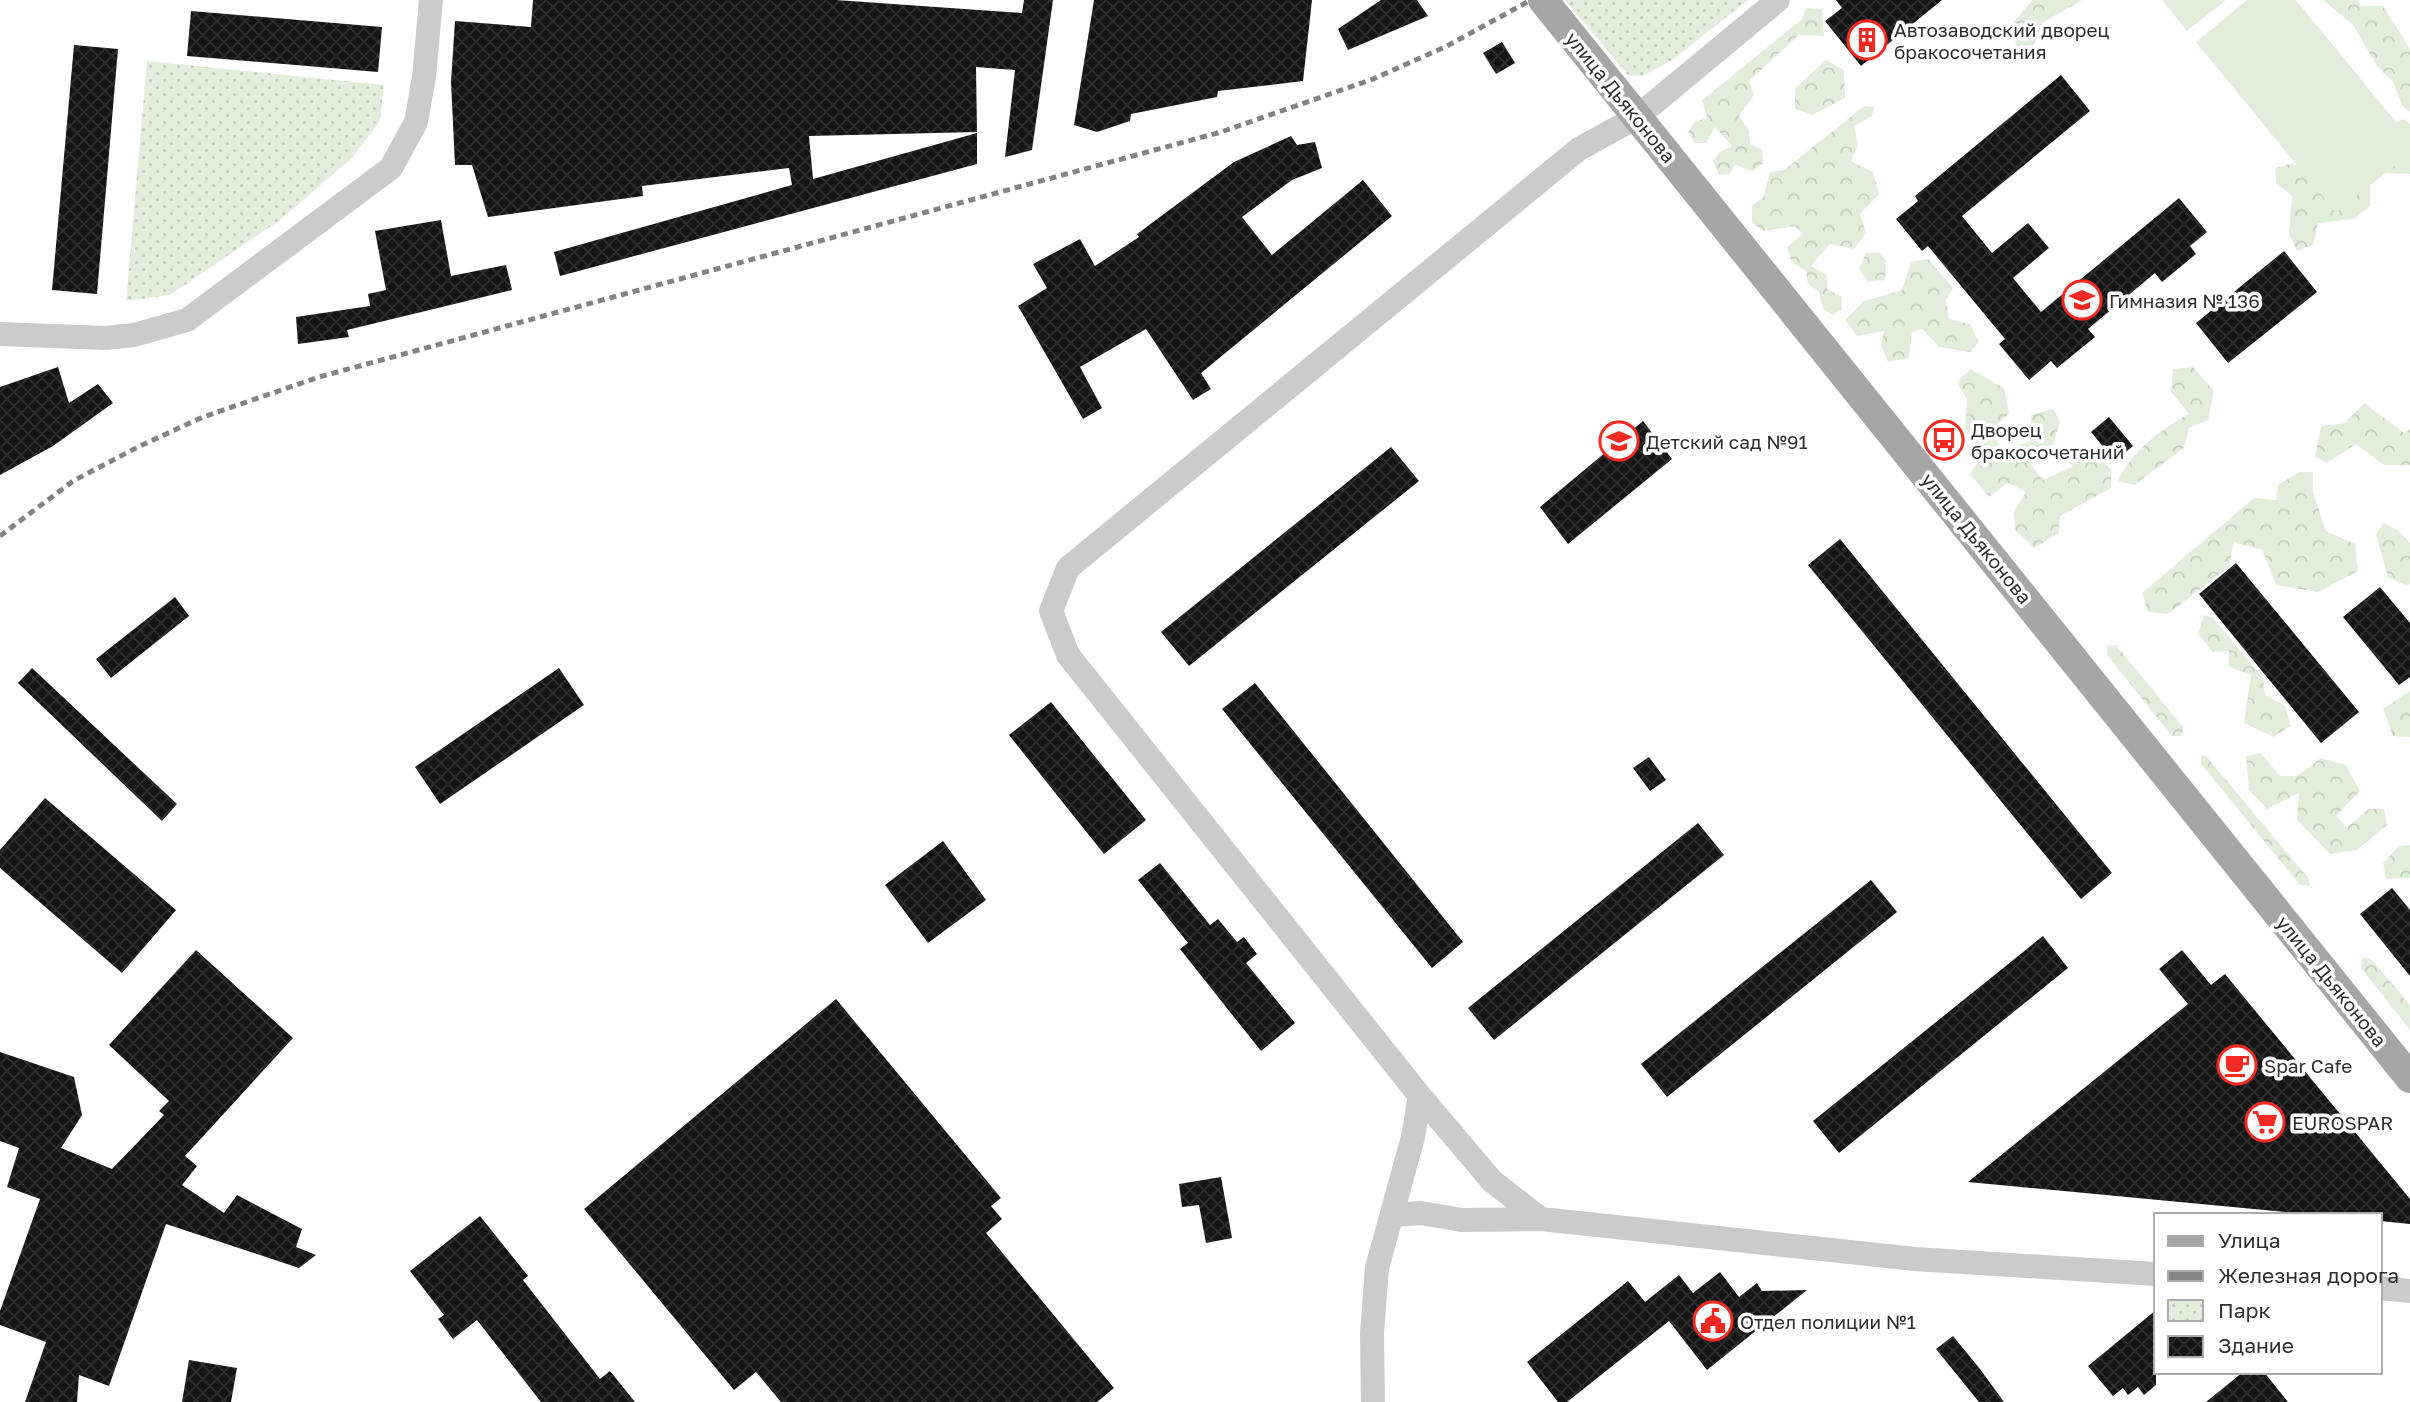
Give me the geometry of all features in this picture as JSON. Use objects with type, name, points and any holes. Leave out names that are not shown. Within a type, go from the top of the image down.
[{"type":"main road","name":"улица Дьяконова","points":[[1543,0],[2410,1078]]},
{"type":"street","points":[[0,334],[116,337],[134,335],[187,320],[391,168],[416,122],[425,77],[431,0]]},
{"type":"street","points":[[1541,1219],[1492,1181],[1420,1096],[1068,655],[1051,611],[1068,568],[1578,149],[1637,117],[1778,0]]},
{"type":"street","points":[[1373,1402],[1372,1333],[1377,1268],[1420,1096]]},
{"type":"street","points":[[1426,1214],[1405,1205],[1403,1171],[1420,1144],[1434,1138],[1459,1142]]},
{"type":"street","points":[[1468,1220],[1479,1210],[1485,1190],[1482,1169]]},
{"type":"street","points":[[1392,1215],[1426,1214],[1468,1220],[1541,1219],[1915,1259],[2154,1275]]},
{"type":"street","points":[[2382,1289],[2410,1291]]},
{"type":"green space","points":[[1565,0],[1748,0],[1675,58],[1643,76],[1628,75]]},
{"type":"green space","points":[[2032,0],[2082,0],[2044,22],[2034,45],[2016,47],[2014,22]]},
{"type":"green space","points":[[2162,0],[2226,0],[2187,31]]},
{"type":"green space","points":[[2247,0],[2296,0],[2410,139],[2410,153],[2336,213],[2196,42]]},
{"type":"green space","points":[[2323,0],[2358,0],[2360,6],[2383,6],[2410,49],[2410,112],[2403,107],[2393,82],[2377,66],[2353,25]]},
{"type":"green space","points":[[1806,8],[1822,9],[1824,36],[1799,35],[1749,81],[1754,95],[1739,116],[1749,130],[1750,144],[1762,149],[1763,163],[1753,171],[1735,165],[1730,174],[1719,175],[1713,161],[1720,152],[1732,146],[1715,127],[1706,143],[1695,143],[1688,132],[1694,123],[1707,117],[1702,100],[1801,20]]},
{"type":"green space","points":[[1826,60],[1844,70],[1845,98],[1812,115],[1795,109],[1795,88]]},
{"type":"green space","points":[[147,61],[384,85],[380,121],[352,158],[280,220],[170,295],[126,301]]},
{"type":"green space","points":[[1864,106],[1874,107],[1872,116],[1854,126],[1858,145],[1851,161],[1873,172],[1879,194],[1860,214],[1866,233],[1854,249],[1830,244],[1811,266],[1827,275],[1827,289],[1842,297],[1841,310],[1833,315],[1823,309],[1819,292],[1808,284],[1806,271],[1792,263],[1787,247],[1803,234],[1795,226],[1764,231],[1752,223],[1752,205],[1763,198],[1770,172],[1784,170]]},
{"type":"green space","points":[[2403,119],[2410,124],[2410,174],[2384,173],[2370,182],[2370,206],[2354,219],[2318,223],[2313,245],[2297,251],[2289,234],[2292,196],[2276,183],[2275,168],[2290,164],[2323,170]]},
{"type":"green space","points":[[1866,253],[1880,253],[1886,261],[1885,280],[1868,282],[1859,269]]},
{"type":"green space","points":[[1928,259],[1953,288],[1946,300],[1949,319],[1970,324],[1979,342],[1970,352],[1939,347],[1922,329],[1912,332],[1909,358],[1888,362],[1881,345],[1884,331],[1857,336],[1845,320],[1864,301],[1902,290],[1911,262]]},
{"type":"green space","points":[[2193,367],[2214,391],[2208,420],[2189,428],[2184,448],[2134,485],[2118,481],[2131,460],[2148,442],[2189,414],[2171,392],[2173,369]]},
{"type":"green space","points":[[1970,369],[2004,388],[2009,414],[1991,429],[2002,451],[2030,441],[2031,415],[2053,409],[2060,421],[2051,452],[2031,465],[2043,480],[2072,467],[2075,446],[2089,446],[2111,470],[2111,488],[2060,516],[2059,533],[2034,548],[2015,530],[2014,512],[2026,492],[2008,483],[1989,497],[1970,474],[1985,451],[1965,429],[1967,400],[1957,382]]},
{"type":"green space","points":[[2364,403],[2404,433],[2410,429],[2410,465],[2384,465],[2356,444],[2327,463],[2315,457],[2321,426],[2345,423]]},
{"type":"green space","points":[[2299,472],[2313,472],[2313,492],[2326,531],[2355,544],[2358,571],[2318,592],[2276,585],[2262,550],[2234,542],[2229,567],[2168,614],[2148,612],[2142,593],[2254,498],[2276,500],[2278,485]]},
{"type":"green space","points":[[2383,523],[2398,530],[2410,543],[2410,584],[2407,586],[2388,577],[2376,535]]},
{"type":"green space","points":[[2204,615],[2212,617],[2263,678],[2265,695],[2285,706],[2291,726],[2273,737],[2244,723],[2251,675],[2229,667],[2229,651],[2213,652],[2198,634]]},
{"type":"green space","points":[[2116,645],[2183,727],[2182,736],[2172,736],[2107,655],[2107,646]]},
{"type":"green space","points":[[2410,691],[2410,737],[2393,736],[2383,709]]},
{"type":"green space","points":[[2261,753],[2280,776],[2297,776],[2321,758],[2346,765],[2360,791],[2336,816],[2347,827],[2369,809],[2384,809],[2387,825],[2357,850],[2330,854],[2297,820],[2299,793],[2267,809],[2249,790],[2246,756]]},
{"type":"green space","points":[[2201,756],[2206,756],[2309,879],[2310,886],[2300,885],[2201,764]]},
{"type":"green space","points":[[2410,845],[2410,878],[2386,879],[2383,863],[2399,846]]},
{"type":"green space","points":[[2362,957],[2371,959],[2410,1005],[2410,1030],[2361,968]]},
{"type":"building","points":[[533,0],[836,0],[1022,13],[1024,0],[1053,0],[1032,150],[1005,157],[1015,70],[976,67],[977,132],[809,136],[813,179],[977,133],[977,164],[560,276],[554,252],[792,185],[789,168],[642,186],[643,196],[488,217],[472,165],[455,165],[451,82],[455,21],[531,27]]},
{"type":"building","points":[[1094,0],[1312,0],[1303,81],[1218,91],[1217,97],[1131,114],[1130,121],[1097,132],[1074,125]]},
{"type":"building","points":[[1381,0],[1417,0],[1428,16],[1348,50],[1338,29]]},
{"type":"building","name":"Автозаводский дворец бракосочетания","points":[[1836,0],[1942,0],[1861,66],[1825,21],[1842,8]]},
{"type":"building","points":[[191,11],[382,27],[378,72],[187,56]]},
{"type":"building","points":[[1502,42],[1515,63],[1496,74],[1483,53]]},
{"type":"building","points":[[74,45],[118,49],[97,294],[52,290]]},
{"type":"building","points":[[2061,75],[2090,111],[1962,216],[1992,253],[2028,223],[2049,248],[2013,278],[2041,312],[2179,198],[2207,232],[2190,246],[2196,254],[2162,282],[2155,273],[2088,329],[2095,337],[2057,368],[2051,361],[2029,380],[1999,344],[2005,339],[1928,246],[1922,251],[1896,219],[1918,201],[1915,196]]},
{"type":"building","points":[[1291,136],[1297,145],[1315,142],[1322,168],[1292,180],[1242,217],[1272,255],[1363,180],[1392,216],[1201,373],[1211,389],[1193,400],[1146,329],[1080,367],[1102,408],[1083,419],[1018,306],[1047,288],[1033,264],[1080,239],[1095,266],[1139,237],[1137,234],[1234,162]]},
{"type":"building","points":[[441,220],[451,276],[506,265],[512,290],[347,330],[349,337],[298,344],[296,317],[370,306],[368,294],[386,290],[375,231]]},
{"type":"building","points":[[2284,251],[2317,292],[2228,363],[2196,323]]},
{"type":"building","points":[[58,367],[69,403],[98,384],[113,403],[53,446],[0,475],[0,387]]},
{"type":"building","points":[[2109,417],[2133,446],[2115,461],[2091,432]]},
{"type":"building","points":[[1643,421],[1672,459],[1568,544],[1540,507]]},
{"type":"building","points":[[1391,447],[1419,481],[1189,666],[1161,632]]},
{"type":"building","points":[[1840,539],[2112,873],[2081,899],[1808,565]]},
{"type":"building","points":[[2236,563],[2359,712],[2321,743],[2199,594]]},
{"type":"building","points":[[2380,587],[2410,623],[2410,677],[2399,685],[2343,617]]},
{"type":"building","points":[[175,597],[189,616],[111,678],[96,659]]},
{"type":"building","points":[[32,668],[177,804],[162,821],[18,683]]},
{"type":"building","points":[[559,668],[584,705],[440,804],[415,767]]},
{"type":"building","points":[[1255,683],[1463,942],[1432,968],[1222,709]]},
{"type":"building","points":[[1051,702],[1146,820],[1104,854],[1009,735]]},
{"type":"building","points":[[1649,757],[1666,780],[1650,791],[1633,768]]},
{"type":"building","points":[[45,798],[176,910],[122,973],[0,868],[0,850]]},
{"type":"building","points":[[1698,823],[1724,855],[1494,1040],[1468,1008]]},
{"type":"building","points":[[943,841],[986,900],[928,943],[885,885]]},
{"type":"building","points":[[1160,863],[1210,925],[1218,919],[1237,942],[1244,937],[1257,954],[1246,963],[1295,1023],[1261,1051],[1180,949],[1188,943],[1138,880]]},
{"type":"building","points":[[1871,880],[1897,912],[1667,1097],[1641,1064]]},
{"type":"building","points":[[2392,888],[2410,910],[2410,976],[2360,914]]},
{"type":"building","points":[[2043,936],[2068,968],[1839,1153],[1813,1121]]},
{"type":"building","points":[[196,950],[293,1038],[185,1156],[197,1166],[182,1185],[224,1213],[237,1195],[302,1229],[296,1247],[316,1255],[299,1268],[166,1224],[109,1386],[79,1375],[77,1402],[25,1402],[46,1342],[0,1325],[0,1311],[40,1199],[7,1187],[19,1148],[0,1141],[0,1052],[74,1077],[82,1115],[61,1148],[112,1169],[164,1115],[159,1111],[169,1101],[109,1045]]},
{"type":"building","points":[[2182,950],[2211,985],[2225,974],[2410,1199],[2410,1224],[2382,1221],[2382,1213],[2295,1213],[1968,1182],[2188,1004],[2159,969]]},
{"type":"building","points":[[836,999],[1001,1198],[991,1206],[1002,1219],[986,1233],[1114,1388],[1097,1402],[781,1402],[756,1372],[734,1390],[584,1209]]},
{"type":"building","points":[[1221,1177],[1232,1238],[1206,1243],[1199,1205],[1182,1207],[1179,1184]]},
{"type":"building","points":[[480,1216],[528,1276],[523,1280],[600,1379],[610,1371],[635,1402],[541,1402],[477,1320],[453,1339],[438,1319],[444,1315],[410,1271]]},
{"type":"building","points":[[1720,1272],[1739,1297],[1757,1283],[1762,1291],[1807,1290],[1707,1370],[1669,1321],[1567,1402],[1558,1402],[1527,1362],[1628,1281],[1645,1302],[1679,1275],[1693,1293]]},
{"type":"building","points":[[2154,1312],[2156,1385],[2144,1395],[2138,1387],[2128,1395],[2123,1388],[2113,1396],[2088,1366]]},
{"type":"building","points":[[1953,1336],[2004,1402],[1979,1402],[1936,1349]]},
{"type":"building","points":[[189,1360],[237,1368],[231,1402],[182,1402]]},
{"type":"building","points":[[2241,1374],[2266,1374],[2288,1402],[2206,1402]]},
{"type":"railway","points":[[0,536],[73,481],[203,417],[319,377],[1221,132],[1373,79],[1447,46],[1531,0]]},
{"type":"place","name":"Автозаводский дворец бракосочетания","points":[[1867,40]]},
{"type":"place","name":"Гимназия № 136","points":[[2082,300]]},
{"type":"place","name":"Дворец бракосочетаний","points":[[1944,440]]},
{"type":"place","name":"Детский сад №91","points":[[1619,441]]},
{"type":"place","name":"Spar Cafe","points":[[2237,1065]]},
{"type":"place","name":"EUROSPAR","points":[[2265,1122]]},
{"type":"place","name":"Отдел полиции №1","points":[[1713,1321]]}]
